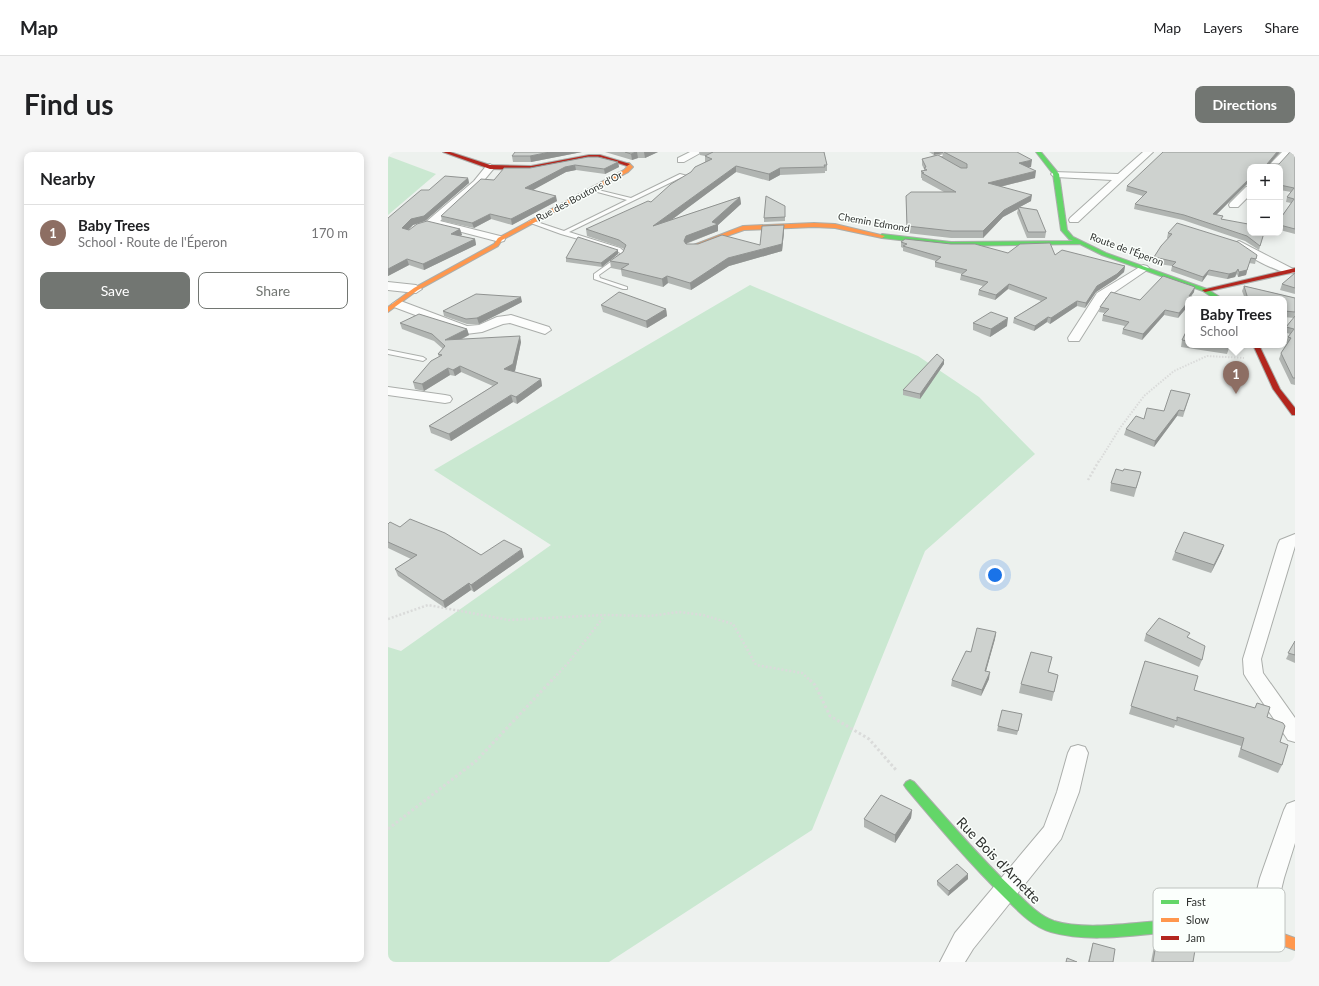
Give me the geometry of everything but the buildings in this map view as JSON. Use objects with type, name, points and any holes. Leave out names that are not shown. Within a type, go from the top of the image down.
[{"type":"street","points":[[445,152],[490,167],[477,183],[427,224],[500,239]]},
{"type":"street","points":[[1038,152],[1056,174],[1120,177]]},
{"type":"street","points":[[1074,220],[1148,152]]},
{"type":"street","points":[[1275,164],[1286,152]]},
{"type":"street","name":"Rue des Boutons d'Or","points":[[393,307],[416,289],[496,245],[500,239],[626,171],[630,167],[627,164],[600,156],[589,156],[531,168],[490,167]]},
{"type":"street","name":"Route de l'Éperon","points":[[1056,174],[1064,230],[1071,238],[1078,243],[1142,268],[1205,290],[1215,296]]},
{"type":"street","points":[[1234,205],[1247,192]]},
{"type":"street","name":"Chemin Edmond","points":[[693,247],[743,228],[814,226],[835,226],[881,236],[951,244],[1078,243]]},
{"type":"street","points":[[1226,240],[1241,244],[1253,253],[1292,270]]},
{"type":"street","points":[[1074,338],[1101,296],[1142,268]]},
{"type":"street","points":[[1205,290],[1292,270]]},
{"type":"street","points":[[1232,283],[1260,290]]},
{"type":"street","points":[[388,286],[416,289]]},
{"type":"street","points":[[393,307],[466,330],[482,328],[501,320],[511,319],[545,330]]},
{"type":"street","points":[[1257,348],[1276,389],[1295,413]]},
{"type":"street","points":[[388,390],[445,399]]},
{"type":"street","points":[[1295,538],[1286,544],[1252,659],[1254,674],[1295,734]]},
{"type":"street","points":[[952,962],[964,941],[1053,832],[1068,792],[1078,753]]},
{"type":"street","name":"Rue Bois d'Arnette","points":[[910,785],[1006,890],[1030,913],[1050,926],[1089,932],[1153,928]]},
{"type":"street","points":[[1270,888],[1295,810]]},
{"type":"street","name":"Rue Bois d'Arnette","points":[[1285,940],[1295,944]]},
{"type":"lane","points":[[946,163],[934,157],[958,152]]},
{"type":"lane","points":[[563,233],[682,175],[689,177]]},
{"type":"lane","points":[[592,189],[631,200]]},
{"type":"lane","points":[[531,222],[618,249],[623,253],[621,257],[596,275],[597,279],[626,288]]},
{"type":"lane","points":[[388,352],[423,359]]},
{"type":"path","points":[[1088,480],[1110,445],[1144,397],[1157,383],[1178,368],[1207,356],[1262,360]]},
{"type":"path","points":[[388,618],[428,605],[509,620],[605,615],[650,616],[679,612],[703,615],[733,624],[756,664],[802,673],[815,685],[830,716],[869,739],[910,785]]},
{"type":"path","points":[[388,829],[476,760],[568,663],[605,615]]},
{"type":"green space","points":[[388,156],[436,174],[388,215]]},
{"type":"green space","points":[[750,285],[918,356],[979,397],[1035,454],[925,551],[812,830],[609,962],[388,962],[388,647],[401,651],[551,545],[434,470]]},
{"type":"traffic: fast","points":[[1038,152],[1056,174],[1064,230],[1071,238],[1104,254],[1205,290],[1215,296]]},
{"type":"traffic: fast","points":[[882,236],[951,244],[1078,243]]},
{"type":"traffic: fast","points":[[910,785],[1000,885],[1020,905],[1038,919],[1051,926],[1066,929],[1096,931],[1153,928]]},
{"type":"traffic: slow","points":[[388,310],[416,289],[496,245],[500,239],[626,171],[630,167],[627,164]]},
{"type":"traffic: slow","points":[[694,246],[743,228],[814,225],[835,226],[882,236]]},
{"type":"traffic: slow","points":[[1285,940],[1295,944]]},
{"type":"traffic: jam","points":[[445,152],[490,167],[531,168],[589,156],[600,156],[627,164]]},
{"type":"traffic: jam","points":[[1205,290],[1295,270]]},
{"type":"traffic: jam","points":[[1257,348],[1277,389],[1295,413]]},
{"type":"place","name":"Baby Trees","points":[[1236,394]]}]
